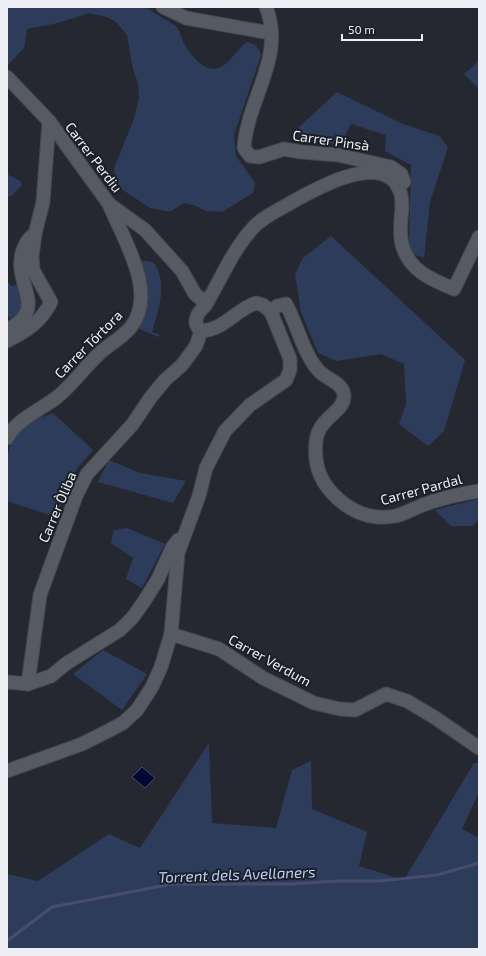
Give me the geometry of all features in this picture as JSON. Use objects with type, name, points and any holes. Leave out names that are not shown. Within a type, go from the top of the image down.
[{"type":"street","points":[[163,7],[186,18],[270,33]]},
{"type":"street","name":"Carrer Pinsà","points":[[266,7],[271,19],[270,33],[272,47],[269,65],[248,120],[244,148],[250,156],[259,157],[284,149],[300,152],[338,155],[376,163],[391,167],[401,174],[404,182],[397,186]]},
{"type":"street","name":"Carrer Perdiu","points":[[7,77],[48,121],[109,204],[145,230],[182,271],[195,294],[201,298],[209,299]]},
{"type":"street","points":[[7,341],[36,324],[46,312],[51,302],[33,270],[32,256],[35,234],[43,202],[48,121]]},
{"type":"street","points":[[7,771],[82,744],[122,723],[137,710],[152,687],[161,667],[171,634],[178,553],[199,496],[206,468],[225,431],[250,404],[286,380],[290,370],[290,359],[271,312],[263,305],[256,302],[246,306],[216,329],[201,331],[197,327],[196,321],[198,312],[205,306],[241,242],[253,227],[313,190],[356,174],[377,173],[393,180],[402,193],[402,244],[409,261],[421,273],[454,289],[479,237]]},
{"type":"street","name":"Carrer Tórtora","points":[[7,438],[11,430],[24,419],[58,397],[99,353],[130,328],[137,318],[141,303],[141,289],[130,252],[109,204]]},
{"type":"street","points":[[7,330],[15,326],[25,316],[30,304],[20,275],[20,259],[27,240],[35,234]]},
{"type":"street","name":"Carrer Pardal","points":[[271,312],[277,306],[286,304],[312,362],[320,372],[340,386],[344,396],[340,408],[323,422],[317,439],[315,456],[318,473],[328,489],[342,504],[361,514],[376,518],[396,516],[423,505],[461,494],[479,491]]},
{"type":"street","name":"Carrer Òliba","points":[[28,684],[40,595],[76,496],[87,474],[132,424],[150,397],[165,380],[182,365],[196,346],[201,331]]},
{"type":"street","points":[[7,682],[28,684],[51,676],[67,663],[120,630],[133,617],[145,600],[158,579],[172,548],[186,531]]},
{"type":"street","name":"Carrer Verdum","points":[[171,634],[219,649],[263,678],[314,703],[340,709],[355,710],[386,694],[407,701],[434,717],[479,748]]},
{"type":"shaded area","points":[[7,7],[145,7],[176,26],[184,43],[195,59],[205,66],[216,69],[230,60],[247,42],[258,48],[261,55],[234,135],[236,156],[255,183],[253,193],[222,212],[206,211],[185,203],[171,211],[166,211],[150,208],[120,188],[115,178],[114,168],[134,119],[139,98],[138,83],[133,69],[127,35],[116,22],[107,17],[89,13],[58,23],[27,29],[24,48],[7,66]]},
{"type":"shaded area","points":[[479,61],[479,89],[464,74]]},
{"type":"shaded area","points":[[337,92],[403,124],[439,136],[448,147],[430,202],[424,258],[413,254],[409,242],[411,165],[385,151],[386,135],[351,124],[341,144],[299,141],[299,127]]},
{"type":"shaded area","points":[[7,174],[20,181],[22,185],[11,196],[7,196]]},
{"type":"shaded area","points":[[331,236],[465,360],[444,431],[428,446],[399,424],[406,404],[404,364],[381,354],[336,361],[318,353],[301,312],[295,274],[303,258]]},
{"type":"shaded area","points":[[137,260],[153,262],[158,270],[161,297],[152,332],[160,335],[158,337],[138,328]]},
{"type":"shaded area","points":[[7,281],[11,286],[19,284],[25,308],[13,321],[7,315]]},
{"type":"shaded area","points":[[53,413],[93,450],[76,470],[56,517],[7,501],[6,472],[8,452],[11,443],[22,427],[29,422]]},
{"type":"shaded area","points":[[109,460],[140,473],[186,481],[173,503],[98,482]]},
{"type":"shaded area","points":[[479,499],[479,519],[473,526],[451,526],[435,510]]},
{"type":"shaded area","points":[[127,528],[165,544],[142,588],[126,579],[133,558],[111,543],[114,530]]},
{"type":"shaded area","points":[[103,650],[147,674],[122,710],[73,674]]},
{"type":"shaded area","points":[[209,743],[212,823],[276,828],[292,770],[311,761],[312,809],[367,832],[359,866],[404,880],[474,763],[479,763],[479,792],[462,829],[479,838],[479,949],[7,949],[7,874],[38,881],[109,834],[140,848]]},
{"type":"shaded area","points":[[142,767],[155,778],[145,788],[132,777]]},
{"type":"waterway","name":"Torrent dels Avellaners","points":[[7,941],[52,907],[172,884],[291,884],[338,881],[379,881],[437,875],[479,863]]}]
